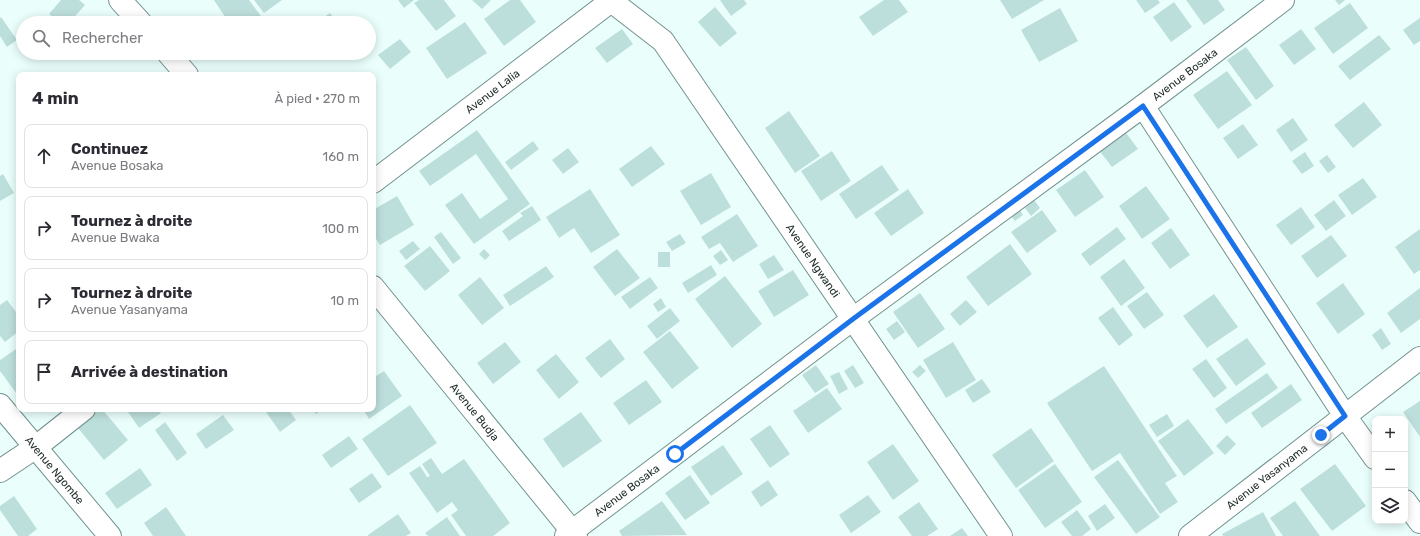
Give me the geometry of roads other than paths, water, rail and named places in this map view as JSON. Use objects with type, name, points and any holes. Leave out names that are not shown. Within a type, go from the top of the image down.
[{"type":"street","points":[[120,0],[135,16]]},
{"type":"street","name":"Avenue Lalia","points":[[376,180],[610,0]]},
{"type":"street","name":"Avenue Ngwandi","points":[[610,0],[663,41],[1002,536]]},
{"type":"street","name":"Avenue Bosaka","points":[[572,534],[853,319],[1143,106],[1283,0]]},
{"type":"street","points":[[174,60],[184,72]]},
{"type":"street","points":[[1143,106],[1345,416],[1372,454]]},
{"type":"street","name":"Avenue Budja","points":[[376,291],[572,534]]},
{"type":"street","name":"Avenue Yasanyama","points":[[1190,536],[1420,358]]},
{"type":"street","name":"Avenue Ngombe","points":[[0,405],[110,536]]},
{"type":"street","points":[[0,471],[36,447],[80,412]]},
{"type":"street","points":[[1408,505],[1420,522]]}]
